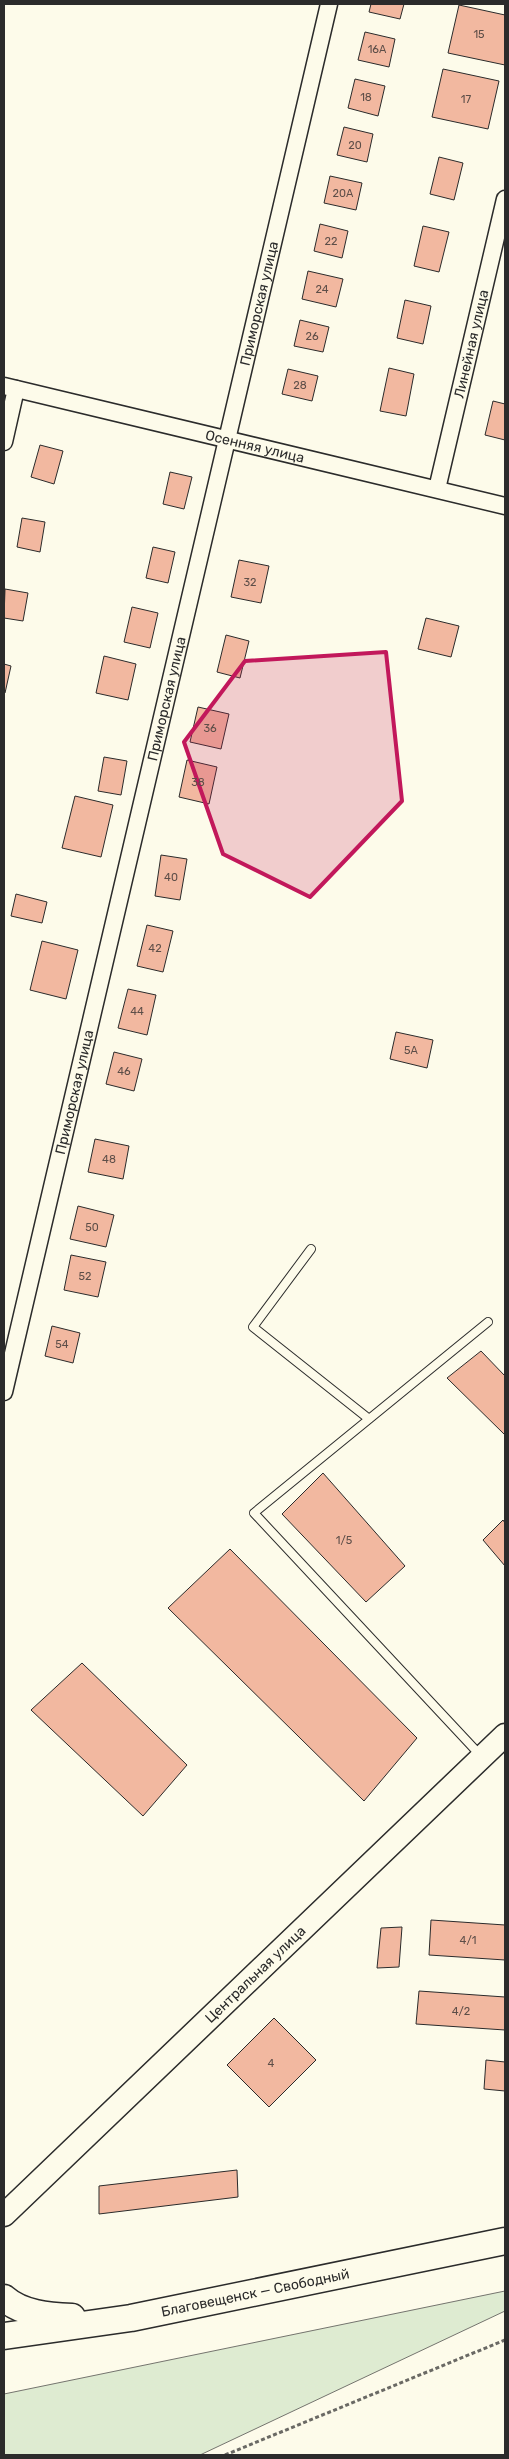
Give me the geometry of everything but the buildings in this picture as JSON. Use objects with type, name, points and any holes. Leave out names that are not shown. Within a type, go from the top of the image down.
[{"type":"main road","name":"Благовещенск — Свободный","points":[[4,2336],[131,2318],[505,2241]]},
{"type":"main road","points":[[4,2298],[18,2307],[54,2316],[131,2318]]},
{"type":"street","name":"Приморская улица","points":[[4,1392],[329,4]]},
{"type":"street","name":"Линейная улица","points":[[437,489],[505,199]]},
{"type":"street","name":"Осенняя улица","points":[[10,388],[505,506]]},
{"type":"street","points":[[4,442],[10,388]]},
{"type":"street","name":"Центральная улица","points":[[4,2215],[505,1735]]},
{"type":"lane","points":[[311,1249],[253,1327],[368,1419]]},
{"type":"lane","points":[[482,1757],[254,1513],[488,1322]]},
{"type":"path","points":[[225,2455],[505,2340]]},
{"type":"highlighted area","points":[[386,652],[402,801],[310,897],[223,854],[184,742],[245,661]]},
{"type":"green space","points":[[505,2291],[505,2311],[200,2455],[4,2455],[4,2394]]}]
